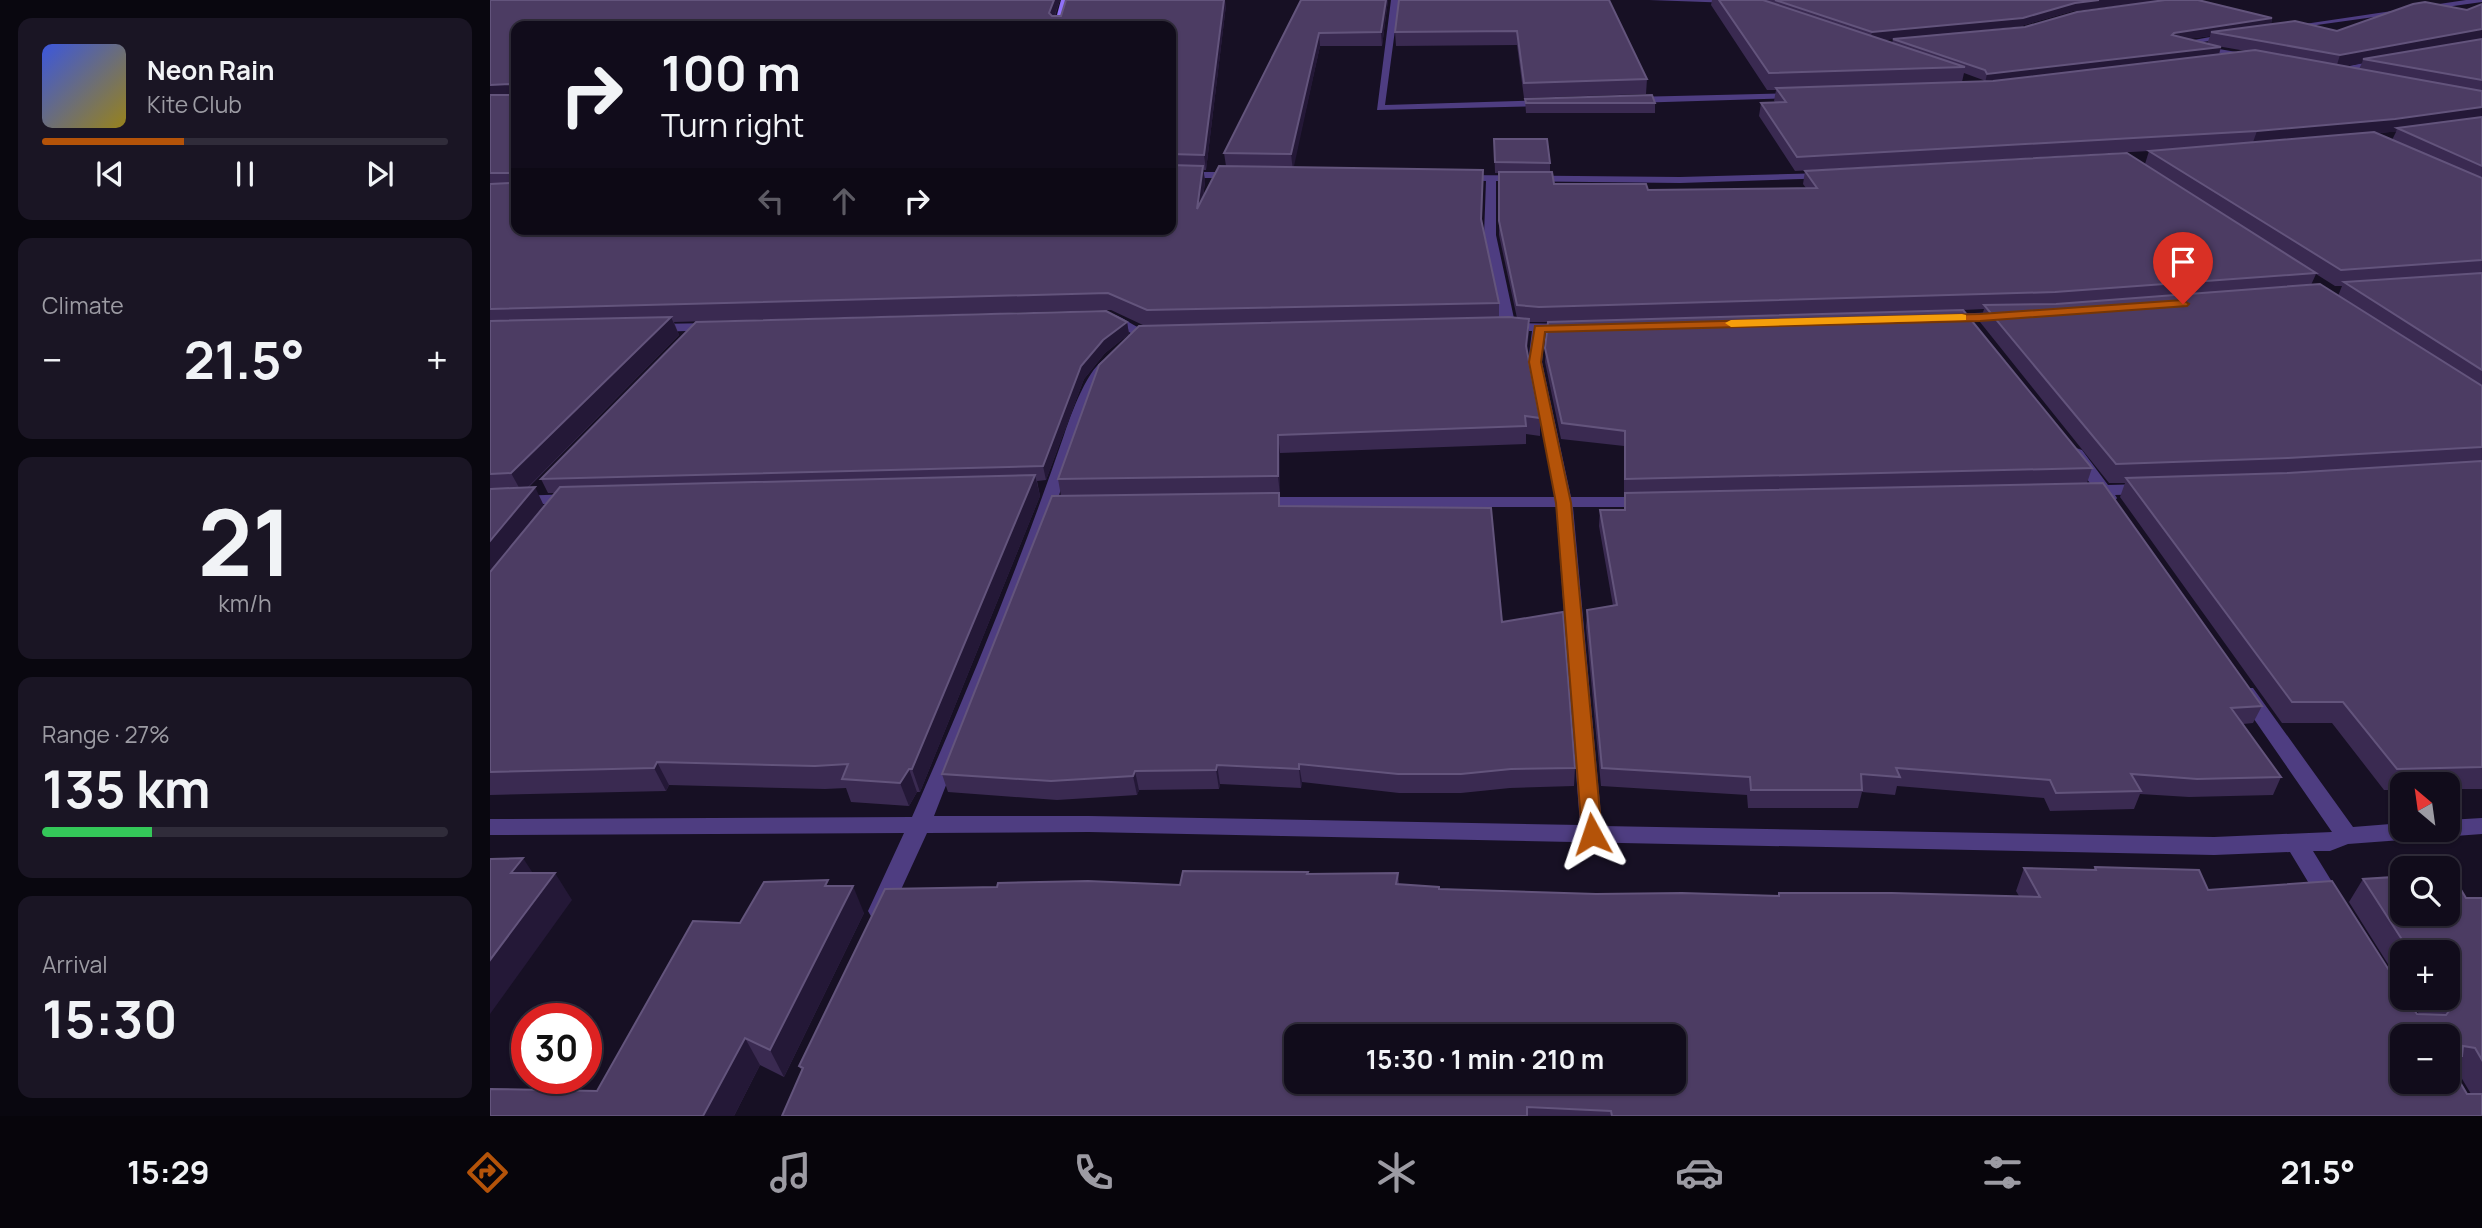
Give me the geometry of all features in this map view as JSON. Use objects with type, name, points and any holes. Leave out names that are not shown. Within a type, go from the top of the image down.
[{"type":"street","points":[[1395,0],[1380,108],[1554,103]]},
{"type":"street","points":[[1653,0],[1746,2]]},
{"type":"street","points":[[2278,28],[2482,0]]},
{"type":"street","points":[[1060,21],[1065,3],[1077,5]]},
{"type":"street","points":[[2241,34],[2176,44],[2263,60]]},
{"type":"street","points":[[2210,63],[2250,58]]},
{"type":"street","points":[[2328,71],[2398,59]]},
{"type":"street","points":[[2315,69],[2354,76]]},
{"type":"street","points":[[1621,100],[1812,94]]},
{"type":"street","points":[[1176,175],[1244,175]]},
{"type":"street","points":[[1444,177],[1680,180],[1837,176]]},
{"type":"street","points":[[1491,178],[1490,235],[1502,327],[1592,327]]},
{"type":"street","points":[[1924,319],[2015,316]]},
{"type":"street","points":[[1098,317],[1111,317],[1132,343]]},
{"type":"street","points":[[1966,318],[1983,340]]},
{"type":"street","points":[[678,347],[697,327]]},
{"type":"street","points":[[644,329],[725,327]]},
{"type":"street","points":[[1539,329],[1535,362],[1564,503],[1592,834]]},
{"type":"street","points":[[869,934],[921,825],[1054,499],[1093,380],[1132,343],[1175,334]]},
{"type":"street","points":[[2064,438],[2119,513]]},
{"type":"street","points":[[529,500],[547,481]]},
{"type":"street","points":[[1030,488],[1054,499]]},
{"type":"street","points":[[2063,492],[2158,489]]},
{"type":"street","points":[[548,520],[565,499]]},
{"type":"street","points":[[490,502],[591,499]]},
{"type":"street","points":[[1240,502],[1664,501]]},
{"type":"street","points":[[2237,680],[2347,836]]},
{"type":"street","points":[[490,827],[1089,824],[2159,845],[2330,842],[2347,836],[2482,826]]},
{"type":"street","points":[[2296,843],[2346,922]]},
{"type":"building","points":[[490,0],[1054,0],[1049,13],[1052,16],[1061,16],[1066,0],[1224,0],[1204,155],[1176,154],[1176,21],[511,21],[511,87],[510,84],[490,85]]},
{"type":"building","points":[[1301,0],[1386,0],[1381,32],[1319,33],[1291,154],[1224,153]]},
{"type":"building","points":[[1399,0],[1609,0],[1647,79],[1524,83],[1517,31],[1395,32]]},
{"type":"building","points":[[1719,0],[1763,0],[1965,67],[1769,73]]},
{"type":"building","points":[[1775,0],[2099,0],[2075,3],[2023,18],[1872,32]]},
{"type":"building","points":[[2165,0],[2198,0],[2272,18],[2172,35],[2221,47],[1987,74],[1985,70],[1893,39],[2025,27],[2077,12]]},
{"type":"building","points":[[2425,2],[2467,10],[2482,4],[2482,29],[2340,55],[2211,32],[2295,21],[2337,31]]},
{"type":"building","points":[[2482,39],[2482,80],[2363,59]]},
{"type":"building","points":[[2255,50],[2482,91],[2482,107],[2395,119],[2257,131],[1797,157],[1761,103],[1786,102],[1776,88],[1993,81]]},
{"type":"building","points":[[490,95],[510,95],[511,174],[490,173]]},
{"type":"building","points":[[1652,95],[1655,103],[1526,103],[1525,99]]},
{"type":"building","points":[[2482,117],[2482,166],[2397,128]]},
{"type":"building","points":[[2374,132],[2482,178],[2482,260],[2341,270],[2149,151]]},
{"type":"building","points":[[1494,139],[1547,139],[1550,163],[1495,162]]},
{"type":"building","points":[[2127,153],[2316,273],[2055,292],[1539,307],[1517,305],[1499,221],[1499,172],[1552,172],[1554,184],[1646,184],[1648,190],[1817,188],[1805,171]]},
{"type":"building","points":[[1176,165],[1203,166],[1197,209],[1219,166],[1483,170],[1481,219],[1499,303],[1147,310],[1108,293],[490,309],[490,184],[511,183],[511,235],[1176,235]]},
{"type":"building","points":[[2482,273],[2482,370],[2344,282]]},
{"type":"building","points":[[2320,284],[2482,386],[2482,447],[2116,464],[1984,305],[2056,304]]},
{"type":"building","points":[[1963,310],[2092,468],[1625,479],[1625,431],[1562,423],[1545,348],[1548,322]]},
{"type":"building","points":[[1106,311],[1127,322],[1103,340],[1081,366],[1043,466],[541,479],[696,322]]},
{"type":"building","points":[[671,317],[511,473],[490,474],[490,321]]},
{"type":"building","points":[[1509,317],[1529,319],[1526,346],[1540,418],[1525,416],[1526,426],[1278,435],[1278,476],[1058,479],[1099,365],[1139,326]]},
{"type":"building","points":[[2482,461],[2482,767],[2397,769],[2343,702],[2292,702],[2126,478],[2288,473]]},
{"type":"building","points":[[1035,475],[912,769],[909,769],[900,783],[842,779],[848,764],[815,766],[657,762],[654,768],[490,772],[490,572],[560,487]]},
{"type":"building","points":[[2103,483],[2262,706],[2231,708],[2281,777],[2197,779],[2131,774],[2141,791],[2056,793],[2050,780],[1896,768],[1900,777],[1861,774],[1862,790],[1751,790],[1750,777],[1602,768],[1587,610],[1617,605],[1600,510],[1625,510],[1625,493]]},
{"type":"building","points":[[535,487],[490,541],[490,489]]},
{"type":"building","points":[[1279,493],[1279,506],[1491,508],[1502,622],[1563,612],[1575,768],[1511,769],[1461,774],[1398,774],[1299,764],[1299,769],[1217,765],[1216,770],[1135,771],[1133,776],[1051,781],[942,774],[1052,496]]},
{"type":"building","points":[[523,858],[511,873],[555,873],[490,960],[490,859]]},
{"type":"building","points":[[2024,868],[2199,870],[2208,890],[2332,881],[2390,972],[2390,1010],[2414,1010],[2417,1014],[2446,1015],[2448,1010],[2460,1010],[2460,940],[2402,940],[2393,926],[2460,926],[2460,888],[2466,898],[2482,898],[2482,1060],[2475,1048],[2463,1046],[2460,1056],[2460,1024],[2390,1024],[2390,1094],[2460,1094],[2460,1082],[2467,1094],[2482,1094],[2482,1116],[1612,1116],[1611,1111],[1527,1107],[1527,1116],[782,1116],[803,1068],[799,1066],[885,889],[997,887],[998,883],[1088,881],[1180,885],[1183,871],[1398,873],[1396,884],[1439,889],[1596,894],[1779,896],[1779,893],[1892,893],[2040,897]]},
{"type":"building","points":[[2390,877],[2390,921],[2363,879]]},
{"type":"building","points":[[828,880],[825,886],[853,886],[770,1050],[745,1038],[703,1116],[490,1116],[490,1089],[511,1089],[511,1094],[602,1094],[602,1082],[693,921],[740,923],[764,882]]},
{"type":"slow traffic","points":[[1731,323],[1962,318]]},
{"type":"route","points":[[1592,834],[1564,503],[1535,362],[1539,329],[1980,317],[2183,304]]}]
